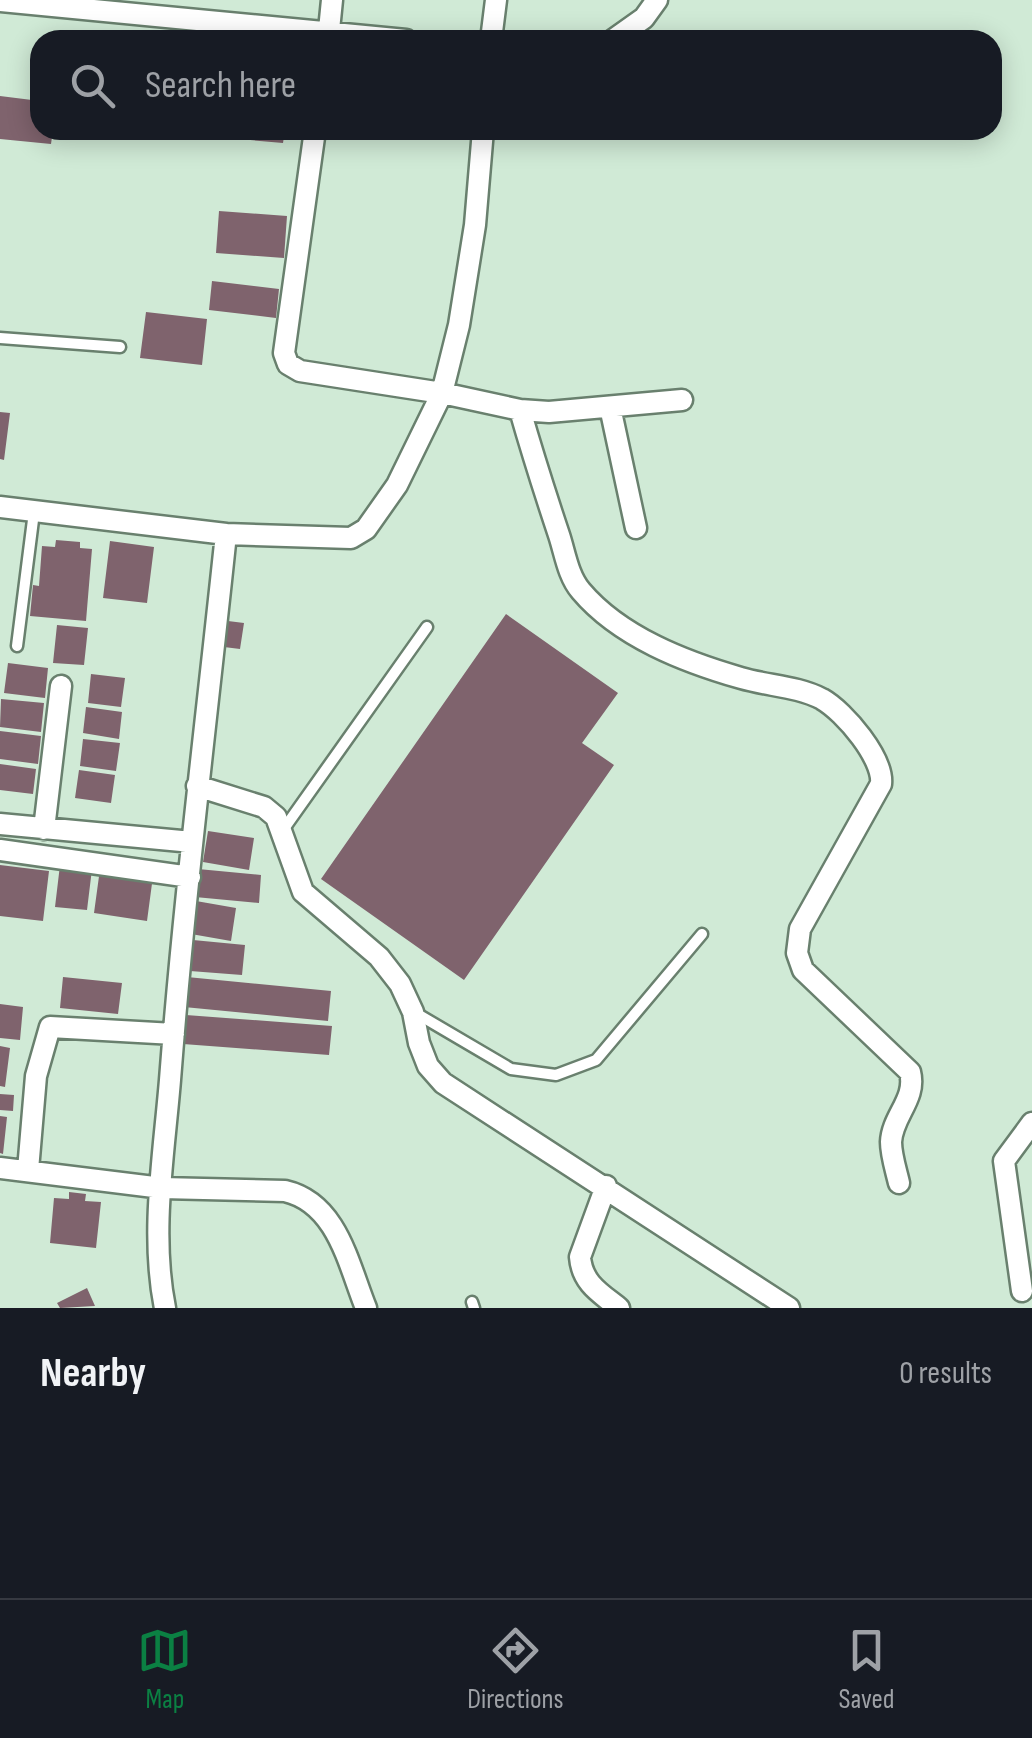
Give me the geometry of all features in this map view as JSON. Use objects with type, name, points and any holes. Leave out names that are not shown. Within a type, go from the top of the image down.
[{"type":"street","points":[[0,0],[167,8],[294,30]]},
{"type":"street","points":[[330,30],[332,0]]},
{"type":"street","points":[[492,30],[496,0]]},
{"type":"street","points":[[627,30],[644,18],[657,0]]},
{"type":"street","points":[[314,140],[284,353],[288,364],[300,370],[520,410],[549,412],[682,400]]},
{"type":"street","points":[[0,507],[226,534],[334,540],[351,538],[366,529],[397,485],[442,393],[459,325],[475,225],[482,140]]},
{"type":"street","points":[[610,406],[636,528]]},
{"type":"street","points":[[520,410],[572,577],[593,603],[660,649],[743,679],[800,691],[826,701],[848,722],[882,772],[880,784],[800,929],[797,954],[803,970],[910,1072],[910,1097],[891,1145],[899,1182]]},
{"type":"street","points":[[165,1308],[158,1256],[174,1034],[226,534]]},
{"type":"street","points":[[44,829],[61,686]]},
{"type":"street","points":[[197,786],[264,807],[276,817],[303,892],[379,957],[400,984],[413,1012],[424,1054],[443,1083],[788,1308]]},
{"type":"street","points":[[0,824],[192,842]]},
{"type":"street","points":[[0,850],[190,877]]},
{"type":"street","points":[[28,1170],[36,1076],[50,1027],[174,1034]]},
{"type":"street","points":[[1022,1292],[1004,1161],[1032,1123]]},
{"type":"street","points":[[0,1168],[162,1188],[285,1191],[312,1200],[336,1234],[366,1308]]},
{"type":"street","points":[[606,1186],[580,1257],[581,1269],[588,1284],[620,1308]]},
{"type":"lane","points":[[0,338],[120,347]]},
{"type":"lane","points":[[17,646],[34,512]]},
{"type":"lane","points":[[283,830],[428,626]]},
{"type":"lane","points":[[413,1012],[510,1070],[556,1075],[596,1060],[702,934]]},
{"type":"building","points":[[0,96],[30,100],[30,140],[52,140],[51,144],[0,139]]},
{"type":"building","points":[[219,211],[287,216],[284,258],[216,253]]},
{"type":"building","points":[[212,281],[279,289],[276,318],[209,310]]},
{"type":"building","points":[[146,312],[207,319],[202,365],[140,358]]},
{"type":"building","points":[[0,412],[10,413],[4,460],[0,459]]},
{"type":"building","points":[[56,540],[80,542],[80,548],[92,549],[86,621],[30,616],[33,585],[39,586],[42,546],[55,547]]},
{"type":"building","points":[[110,541],[154,547],[147,603],[103,598]]},
{"type":"building","points":[[506,614],[618,693],[582,743],[614,765],[464,980],[321,879]]},
{"type":"building","points":[[228,621],[244,623],[240,649],[224,647]]},
{"type":"building","points":[[57,625],[88,628],[84,665],[53,663]]},
{"type":"building","points":[[8,663],[48,668],[45,698],[4,693]]},
{"type":"building","points":[[91,674],[125,678],[121,707],[88,703]]},
{"type":"building","points":[[1,699],[44,703],[41,732],[0,727]]},
{"type":"building","points":[[86,707],[122,712],[119,739],[83,733]]},
{"type":"building","points":[[0,731],[41,736],[38,764],[0,759]]},
{"type":"building","points":[[83,739],[120,743],[116,771],[80,766]]},
{"type":"building","points":[[0,764],[36,769],[33,794],[0,790]]},
{"type":"building","points":[[79,770],[115,775],[111,803],[75,798]]},
{"type":"building","points":[[208,831],[254,838],[249,870],[203,862]]},
{"type":"building","points":[[0,865],[49,871],[43,921],[0,916]]},
{"type":"building","points":[[60,865],[92,869],[87,910],[55,907]]},
{"type":"building","points":[[100,869],[153,876],[147,921],[94,913]]},
{"type":"building","points":[[198,869],[261,875],[259,903],[195,897]]},
{"type":"building","points":[[196,901],[236,908],[231,941],[191,934]]},
{"type":"building","points":[[193,940],[245,945],[242,975],[190,971]]},
{"type":"building","points":[[63,977],[122,983],[118,1014],[60,1008]]},
{"type":"building","points":[[187,977],[331,991],[328,1021],[184,1007]]},
{"type":"building","points":[[0,1004],[23,1007],[20,1040],[0,1038]]},
{"type":"building","points":[[186,1015],[332,1026],[329,1055],[183,1044]]},
{"type":"building","points":[[0,1046],[10,1048],[5,1087],[0,1086]]},
{"type":"building","points":[[0,1094],[14,1095],[13,1111],[0,1110]]},
{"type":"building","points":[[0,1116],[7,1117],[3,1154],[0,1153]]},
{"type":"building","points":[[69,1192],[86,1194],[85,1201],[101,1202],[96,1248],[50,1243],[54,1198],[69,1199]]},
{"type":"building","points":[[87,1288],[95,1306],[60,1308],[57,1303]]}]
